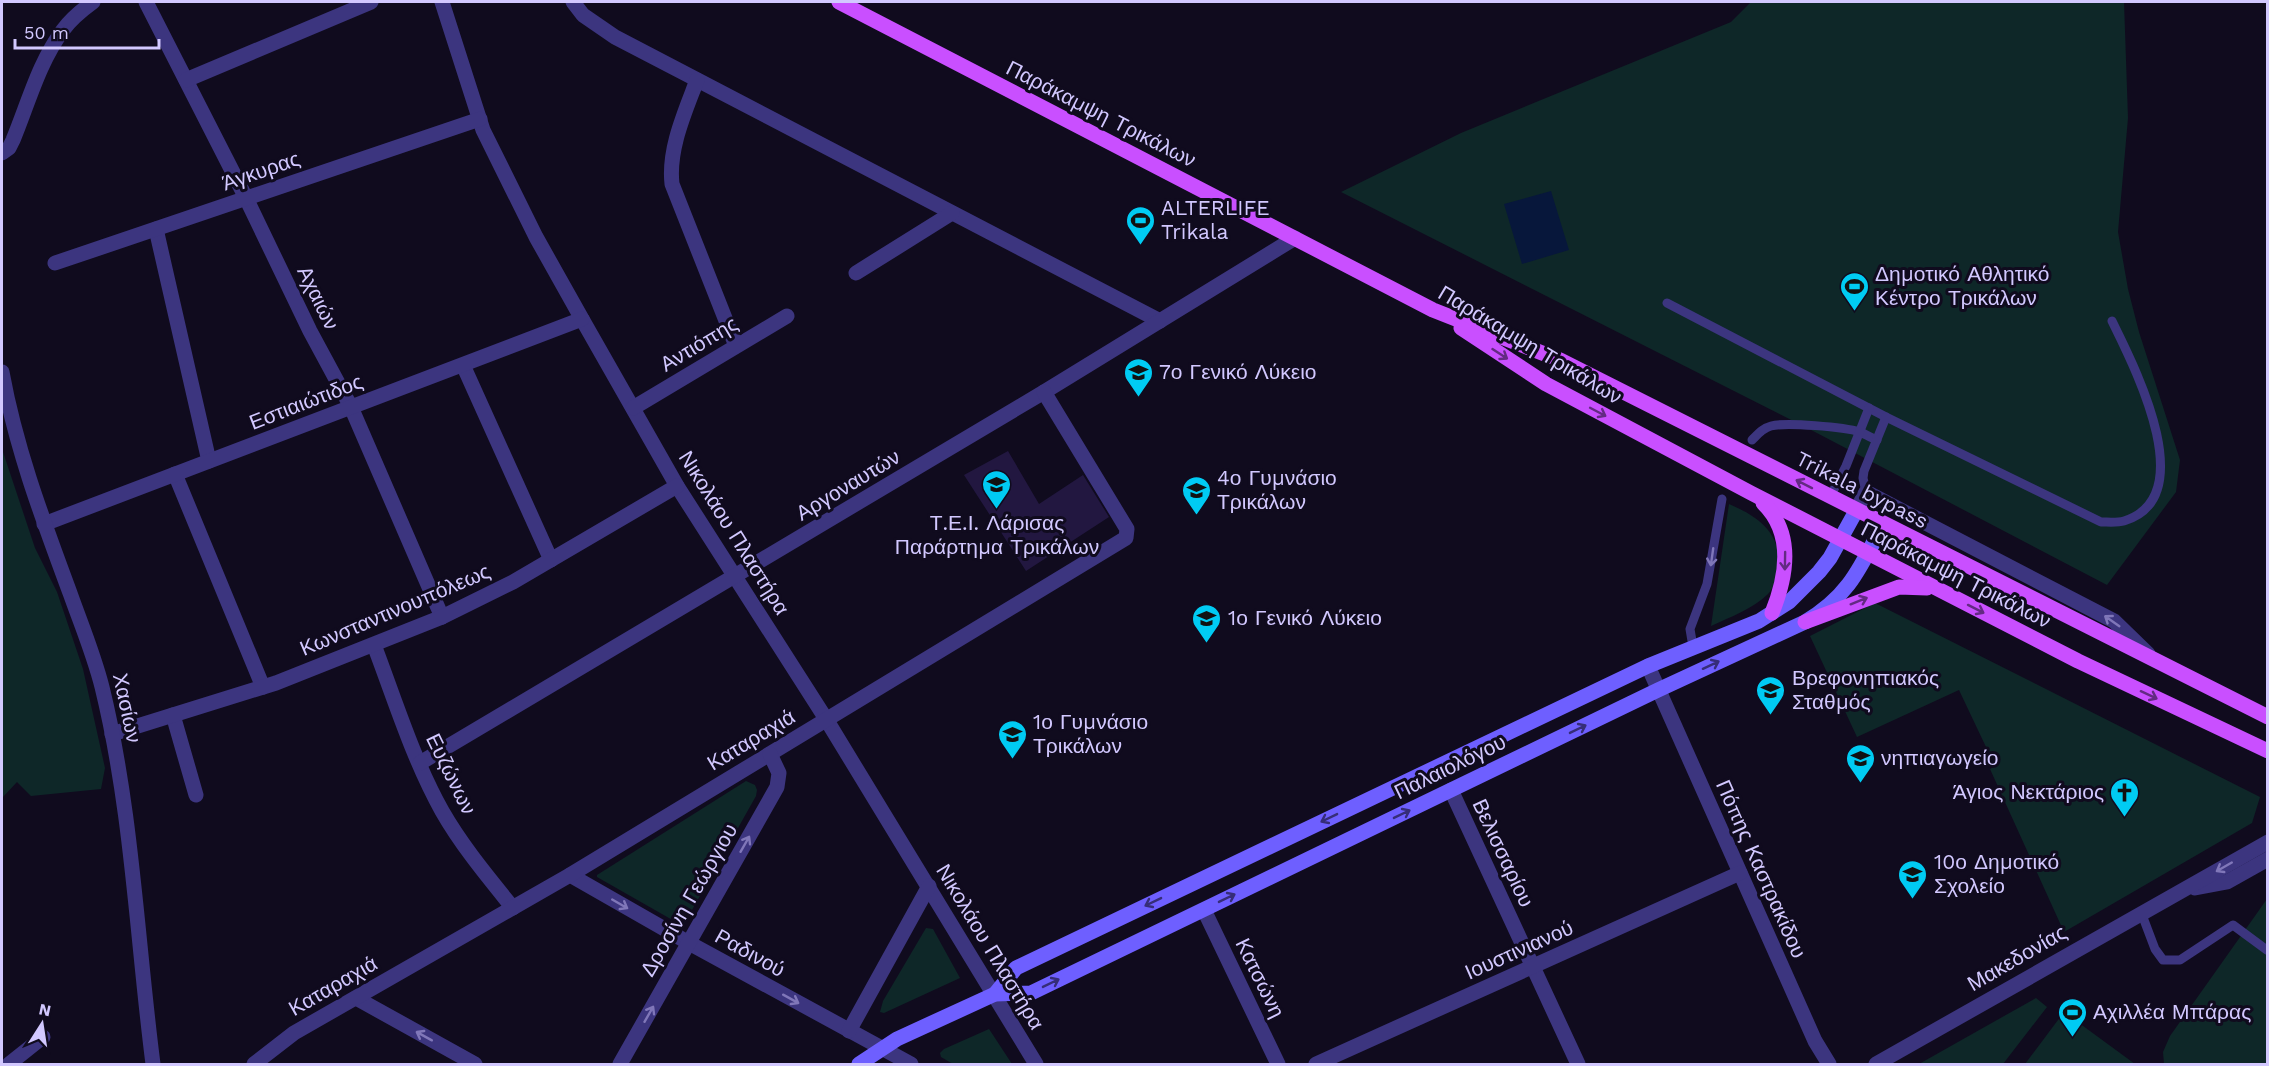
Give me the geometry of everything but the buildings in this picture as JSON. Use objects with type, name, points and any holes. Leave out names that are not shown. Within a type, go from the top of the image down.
[{"type":"main road","name":"Παράκαμψη Τρικάλων","points":[[839,2],[1433,310],[1546,384],[1751,494],[2078,661],[2263,748]]},
{"type":"main road","name":"Trikala bypass","points":[[1433,310],[1560,360],[2268,717]]},
{"type":"main road","points":[[1751,494],[1764,503],[1776,518],[1784,541],[1784,578],[1772,613]]},
{"type":"main road","name":"Παλαιολόγου","points":[[995,994],[1016,968],[1648,666],[1772,613],[1789,602],[1819,572],[1856,511]]},
{"type":"main road","name":"Παλαιολόγου","points":[[859,1065],[881,1049],[918,1029],[995,994],[1031,993],[1658,690],[1805,622],[1823,612],[1844,593],[1883,524]]},
{"type":"main road","points":[[1805,622],[1899,587],[1914,586],[1940,590]]},
{"type":"main road","points":[[2263,748],[2268,762]]},
{"type":"street","points":[[2,153],[9,148],[13,140],[37,79],[56,41],[67,25],[93,2]]},
{"type":"street","name":"Αχαιών","points":[[146,2],[246,198],[310,331],[351,407],[442,617]]},
{"type":"street","points":[[186,80],[371,2]]},
{"type":"street","name":"Νικολάου Πλαστήρα","points":[[442,2],[480,119],[505,177],[582,319],[677,486],[826,719],[1036,1065]]},
{"type":"street","points":[[573,2],[583,15],[604,31],[1160,321]]},
{"type":"street","points":[[697,80],[670,167],[672,184],[736,346]]},
{"type":"street","name":"Άγκυρας","points":[[55,263],[480,119]]},
{"type":"street","points":[[856,273],[952,213]]},
{"type":"street","points":[[156,229],[209,461]]},
{"type":"street","name":"Αργοναυτών","points":[[420,763],[1044,393],[1295,238]]},
{"type":"street","name":"Αντιόπης","points":[[633,408],[787,316]]},
{"type":"street","name":"Εστιαιώτιδος","points":[[44,524],[582,319]]},
{"type":"street","points":[[463,365],[551,560]]},
{"type":"street","name":"Χασίων","points":[[2,372],[33,494],[92,652],[102,687],[124,811],[153,1065]]},
{"type":"street","name":"Καταραχιά","points":[[254,1065],[294,1033],[570,875],[1126,537],[1127,529],[1044,393]]},
{"type":"street","points":[[175,474],[264,687]]},
{"type":"street","name":"Κωνσταντινουπόλεως","points":[[112,734],[264,687],[442,617],[551,560],[677,486]]},
{"type":"street","points":[[1856,511],[1866,492],[2114,621],[2154,661]]},
{"type":"street","points":[[1883,524],[1893,506]]},
{"type":"street","name":"Ευζώνων","points":[[374,645],[420,763],[447,820],[480,868],[513,908]]},
{"type":"street","name":"Πόπης Καστρακίδου","points":[[1648,666],[1815,1041],[1829,1065]]},
{"type":"street","points":[[174,715],[196,795]]},
{"type":"street","name":"Δροσίνη Γεώργιου","points":[[620,1065],[778,785],[778,769],[770,754]]},
{"type":"street","name":"Βελισσαρίου","points":[[1451,790],[1578,1065]]},
{"type":"street","name":"Μακεδονίας","points":[[1876,1065],[2141,912],[2268,842]]},
{"type":"street","name":"Μακεδονίας","points":[[2180,890],[2227,882],[2268,859]]},
{"type":"street","name":"Ιουστινιανού","points":[[1316,1065],[1740,873]]},
{"type":"street","name":"Ραδινού","points":[[570,875],[911,1065]]},
{"type":"street","points":[[849,1031],[929,886]]},
{"type":"street","name":"Κατσώνη","points":[[1204,910],[1278,1065]]},
{"type":"street","points":[[356,998],[475,1065]]},
{"type":"street","points":[[9,1065],[43,1037]]},
{"type":"lane","points":[[1667,303],[1886,417],[2101,522],[2123,522],[2143,512],[2155,495],[2162,461],[2157,433],[2133,366],[2112,321]]},
{"type":"lane","points":[[1830,497],[1846,466],[1869,408]]},
{"type":"lane","points":[[1866,492],[1864,471],[1886,417]]},
{"type":"lane","points":[[1752,440],[1770,426],[1785,425],[1842,429],[1860,432],[1877,440]]},
{"type":"lane","points":[[1693,647],[1690,629],[1707,584],[1722,499]]},
{"type":"lane","points":[[2141,912],[2155,949],[2163,960],[2180,960],[2233,925],[2267,950]]},
{"type":"green space","name":"Δημοτικό Αθλητικό Κέντρο Τρικάλων","points":[[1751,2],[2124,2],[2128,118],[2118,232],[2128,289],[2139,332],[2180,460],[2176,492],[2107,585],[1815,432],[1341,192],[1461,133],[1731,22]]},
{"type":"green space","points":[[2,449],[35,548],[57,592],[83,669],[105,768],[101,789],[31,796],[17,782],[2,798]]},
{"type":"green space","points":[[1729,504],[1751,515],[1768,530],[1774,538],[1779,560],[1774,584],[1768,594],[1741,612],[1711,626]]},
{"type":"green space","points":[[1875,603],[2260,797],[2252,823],[2064,932],[1990,769],[1995,766],[1959,690],[1857,737],[1810,636]]},
{"type":"green space","points":[[746,781],[755,785],[756,796],[683,926],[597,877],[597,875]]},
{"type":"green space","points":[[2267,899],[2267,1064],[2164,1064],[2163,1052],[2170,1036]]},
{"type":"green space","points":[[926,928],[933,929],[960,978],[884,1013],[880,1012],[883,1001]]},
{"type":"green space","points":[[2036,998],[2047,1007],[2003,1064],[1919,1064]]},
{"type":"green space","name":"Αχιλλέα Μπάρας","points":[[2064,1012],[2135,1064],[2025,1064]]},
{"type":"green space","points":[[989,1029],[1012,1064],[953,1064],[941,1057],[940,1053],[944,1049]]},
{"type":"water","points":[[1551,191],[1569,250],[1522,264],[1504,204]]},
{"type":"place","name":"ALTERLIFE Trikala","points":[[1140,246]]},
{"type":"place","name":"Δημοτικό Αθλητικό Κέντρο Τρικάλων","points":[[1854,312]]},
{"type":"place","name":"7ο Γενικό Λύκειο","points":[[1138,398]]},
{"type":"place","name":"Τ.Ε.Ι. Λάρισας Παράρτημα Τρικάλων","points":[[997,510]]},
{"type":"place","name":"4ο Γυμνάσιο Τρικάλων","points":[[1196,516]]},
{"type":"place","name":"1ο Γενικό Λύκειο","points":[[1207,644]]},
{"type":"place","name":"Βρεφονηπιακός Σταθμός","points":[[1771,716]]},
{"type":"place","name":"1ο Γυμνάσιο Τρικάλων","points":[[1012,760]]},
{"type":"place","name":"νηπιαγωγείο","points":[[1860,784]]},
{"type":"place","name":"Άγιος Νεκτάριος","points":[[2125,818]]},
{"type":"place","name":"10ο Δημοτικό Σχολείο","points":[[1913,900]]},
{"type":"place","name":"Αχιλλέα Μπάρας","points":[[2072,1038]]}]
